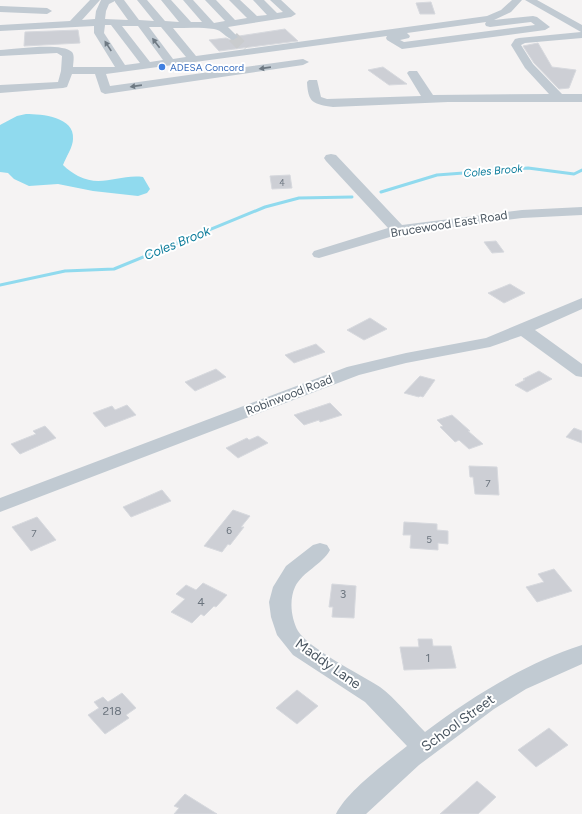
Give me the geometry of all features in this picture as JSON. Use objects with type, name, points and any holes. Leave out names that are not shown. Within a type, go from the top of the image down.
[{"type":"street","points":[[74,23],[95,0]]},
{"type":"street","points":[[111,0],[105,2],[101,11],[100,33],[122,69]]},
{"type":"street","points":[[119,0],[170,62]]},
{"type":"street","points":[[142,0],[193,59]]},
{"type":"street","points":[[166,0],[188,25]]},
{"type":"street","points":[[188,0],[213,26],[226,30],[233,37]]},
{"type":"street","points":[[210,0],[233,24]]},
{"type":"street","points":[[234,0],[255,20]]},
{"type":"street","points":[[258,0],[275,17]]},
{"type":"street","points":[[0,28],[101,22],[213,26],[291,14],[275,0]]},
{"type":"street","points":[[67,71],[103,81],[296,55],[454,26],[533,19],[545,27],[402,46],[391,38],[454,26],[488,19],[502,14],[512,7],[518,0]]},
{"type":"street","points":[[530,0],[582,29]]},
{"type":"street","points":[[0,10],[47,11]]},
{"type":"street","points":[[114,22],[146,65]]},
{"type":"street","points":[[559,98],[529,66],[516,44],[519,41],[525,40],[582,35]]},
{"type":"street","points":[[0,53],[58,50],[68,54],[67,71],[62,85],[0,89]]},
{"type":"street","points":[[103,81],[122,69],[246,51],[296,55]]},
{"type":"street","points":[[413,73],[429,99]]},
{"type":"street","points":[[313,82],[314,97],[319,102],[333,103],[429,99],[582,98]]},
{"type":"street","points":[[332,158],[398,230]]},
{"type":"street","name":"Brucewood East Road","points":[[319,254],[398,230],[522,214],[582,211]]},
{"type":"street","name":"Robinwood Road","points":[[0,505],[353,371],[406,358],[490,342],[582,303]]},
{"type":"street","points":[[523,329],[582,372]]},
{"type":"street","name":"Maddy Lane","points":[[320,550],[294,571],[284,587],[280,602],[282,617],[288,635],[301,649],[373,695],[424,747]]},
{"type":"street","name":"School Street","points":[[349,814],[361,800],[424,747],[497,694],[582,654]]},
{"type":"water","points":[[26,114],[56,118],[69,126],[72,132],[73,142],[63,165],[76,175],[94,181],[126,177],[143,177],[150,189],[147,193],[138,196],[93,191],[58,184],[29,186],[14,179],[8,173],[0,172],[0,125],[17,116]]},
{"type":"building","points":[[431,2],[435,14],[420,14],[416,3]]},
{"type":"building","points":[[285,29],[298,41],[219,51],[209,40],[226,38],[234,41],[239,38],[239,36]]},
{"type":"building","points":[[78,30],[80,43],[24,46],[25,32]]},
{"type":"building","points":[[538,43],[552,67],[576,70],[569,88],[559,89],[534,63],[523,46]]},
{"type":"building","points":[[383,67],[407,84],[389,85],[368,70]]},
{"type":"building","points":[[290,175],[292,188],[272,189],[270,176]]},
{"type":"building","points":[[496,241],[504,252],[492,253],[484,242]]},
{"type":"building","points":[[510,284],[525,293],[504,303],[488,293]]},
{"type":"building","points":[[370,318],[387,329],[364,340],[347,330]]},
{"type":"building","points":[[316,344],[325,352],[294,363],[285,355]]},
{"type":"building","points":[[216,369],[226,377],[195,391],[185,382]]},
{"type":"building","points":[[539,371],[552,379],[527,392],[515,385],[525,380],[523,379]]},
{"type":"building","points":[[420,376],[435,380],[423,397],[404,393]]},
{"type":"building","points":[[330,403],[342,415],[304,425],[294,415]]},
{"type":"building","points":[[127,405],[136,415],[105,427],[93,413],[112,406],[115,410]]},
{"type":"building","points":[[452,415],[483,444],[469,449],[459,440],[455,442],[440,427],[443,426],[437,420]]},
{"type":"building","points":[[45,426],[56,438],[20,454],[11,444],[36,434],[33,431]]},
{"type":"building","points":[[574,428],[582,431],[582,443],[566,437]]},
{"type":"building","points":[[258,436],[268,443],[238,458],[226,448],[247,438],[249,440]]},
{"type":"building","points":[[469,466],[497,467],[499,495],[475,494],[473,477],[470,477]]},
{"type":"building","points":[[162,490],[171,501],[131,517],[123,507]]},
{"type":"building","points":[[233,510],[250,516],[241,527],[244,527],[230,545],[228,544],[222,552],[204,546]]},
{"type":"building","points":[[37,517],[56,540],[31,551],[12,527]]},
{"type":"building","points":[[404,522],[437,524],[437,530],[448,531],[448,544],[438,543],[438,550],[410,548],[411,535],[403,535]]},
{"type":"building","points":[[554,569],[572,591],[537,602],[526,587],[544,582],[538,574]]},
{"type":"building","points":[[203,583],[227,595],[216,607],[214,606],[204,616],[201,614],[192,623],[171,612],[185,599],[176,594],[186,585],[196,590]]},
{"type":"building","points":[[332,584],[356,586],[354,618],[332,617],[333,607],[329,607]]},
{"type":"building","points":[[418,639],[432,639],[433,646],[451,646],[456,668],[404,670],[400,647],[419,647]]},
{"type":"building","points":[[297,690],[318,706],[297,724],[276,708]]},
{"type":"building","points":[[122,693],[136,708],[126,715],[129,718],[105,734],[88,715],[99,708],[94,702],[103,697],[108,702]]},
{"type":"building","points":[[549,728],[568,745],[536,767],[518,750]]},
{"type":"building","points":[[477,781],[496,797],[478,814],[440,814]]},
{"type":"building","points":[[185,794],[217,814],[174,814],[179,808],[174,806]]},
{"type":"waterway","name":"Coles Brook","points":[[381,192],[437,175],[528,168],[574,174],[582,170]]},
{"type":"waterway","name":"Coles Brook","points":[[0,285],[65,271],[114,269],[265,207],[299,198],[352,197]]},
{"type":"tunnel","points":[[233,37],[245,49]]},
{"type":"place","name":"ADESA Concord","points":[[162,67]]}]
